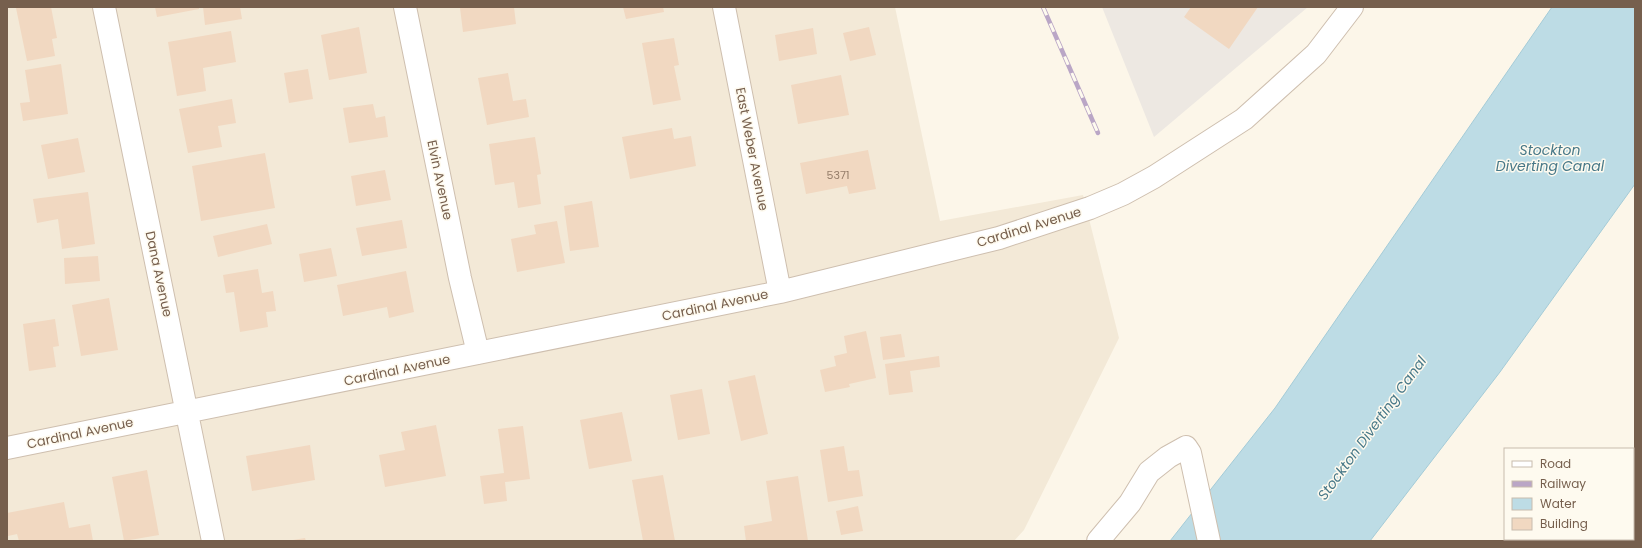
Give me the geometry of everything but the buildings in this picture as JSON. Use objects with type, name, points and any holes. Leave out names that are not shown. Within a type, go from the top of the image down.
[{"type":"street","name":"Dana Avenue","points":[[104,7],[213,541]]},
{"type":"street","name":"Elvin Avenue","points":[[405,7],[460,278],[478,353]]},
{"type":"street","name":"East Weber Avenue","points":[[724,7],[780,292]]},
{"type":"street","name":"Cardinal Avenue","points":[[7,448],[187,411],[254,400],[780,292],[999,238],[1090,208],[1123,194],[1154,177],[1244,118],[1316,54],[1352,7]]},
{"type":"street","points":[[1098,541],[1130,503],[1149,472],[1168,457],[1186,447],[1190,453],[1209,541]]},
{"type":"shaded area","points":[[7,7],[895,7],[940,221],[1083,195],[1119,338],[1024,530],[1014,541],[7,541]]},
{"type":"shaded area","points":[[1102,7],[1308,7],[1154,137]]},
{"type":"water","name":"Stockton Diverting Canal","points":[[1552,7],[1635,7],[1635,184],[1500,372],[1370,541],[1170,541],[1275,408]]},
{"type":"railway","points":[[1043,7],[1098,133]]}]
